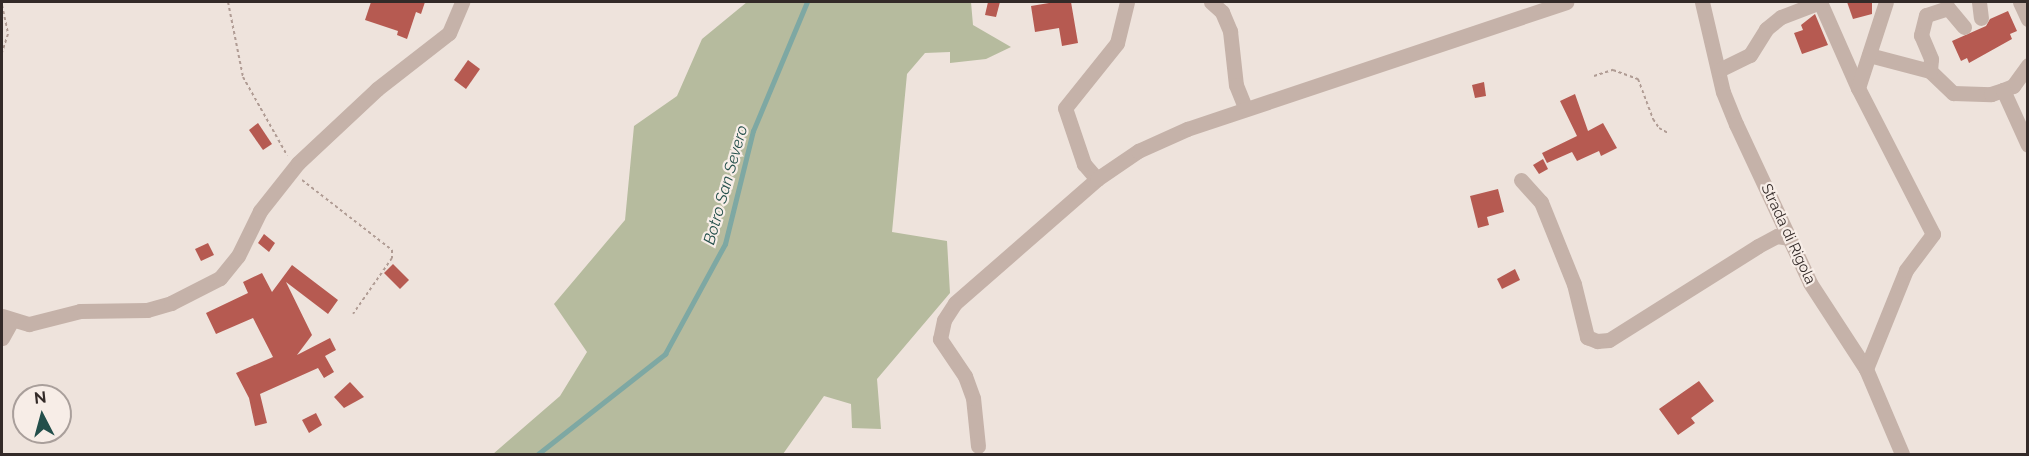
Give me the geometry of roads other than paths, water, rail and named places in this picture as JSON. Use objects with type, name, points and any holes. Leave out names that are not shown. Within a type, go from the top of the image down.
[{"type":"street","points":[[2,338],[6,319],[29,324],[80,311],[147,310],[171,303],[220,278],[238,256],[260,211],[296,168],[377,89],[449,33],[462,2]]},
{"type":"street","points":[[1097,179],[1084,164],[1065,108],[1117,43],[1127,2]]},
{"type":"street","points":[[1211,2],[1222,12],[1230,31],[1236,85],[1245,107]]},
{"type":"street","points":[[978,446],[973,398],[965,376],[940,339],[944,320],[956,303],[1097,179],[1138,151],[1245,107],[1310,89],[1410,51],[1566,2]]},
{"type":"street","name":"Strada di Rigola","points":[[1702,2],[1719,70],[1736,124],[1810,283],[1866,369],[1899,454]]},
{"type":"street","points":[[1719,70],[1750,55],[1766,30],[1781,17],[1820,2],[1858,88],[1933,234],[1906,270],[1866,369]]},
{"type":"street","points":[[1858,88],[1886,2]]},
{"type":"street","points":[[1979,2],[1981,18]]},
{"type":"street","points":[[2020,2],[2028,19]]},
{"type":"street","points":[[1930,71],[1931,59],[1921,36],[1926,15],[1948,8],[1964,27]]},
{"type":"street","points":[[1869,55],[1930,71],[1953,93],[1991,94],[2003,90],[2013,86],[2028,65]]},
{"type":"street","points":[[2003,90],[2028,145]]},
{"type":"street","points":[[1521,180],[1541,202],[1574,284],[1587,337],[1597,341],[1609,340],[1758,246],[1777,236],[1790,237]]},
{"type":"waterway","name":"Botro San Severo","points":[[538,454],[665,354],[725,244],[753,131],[807,2]]}]
